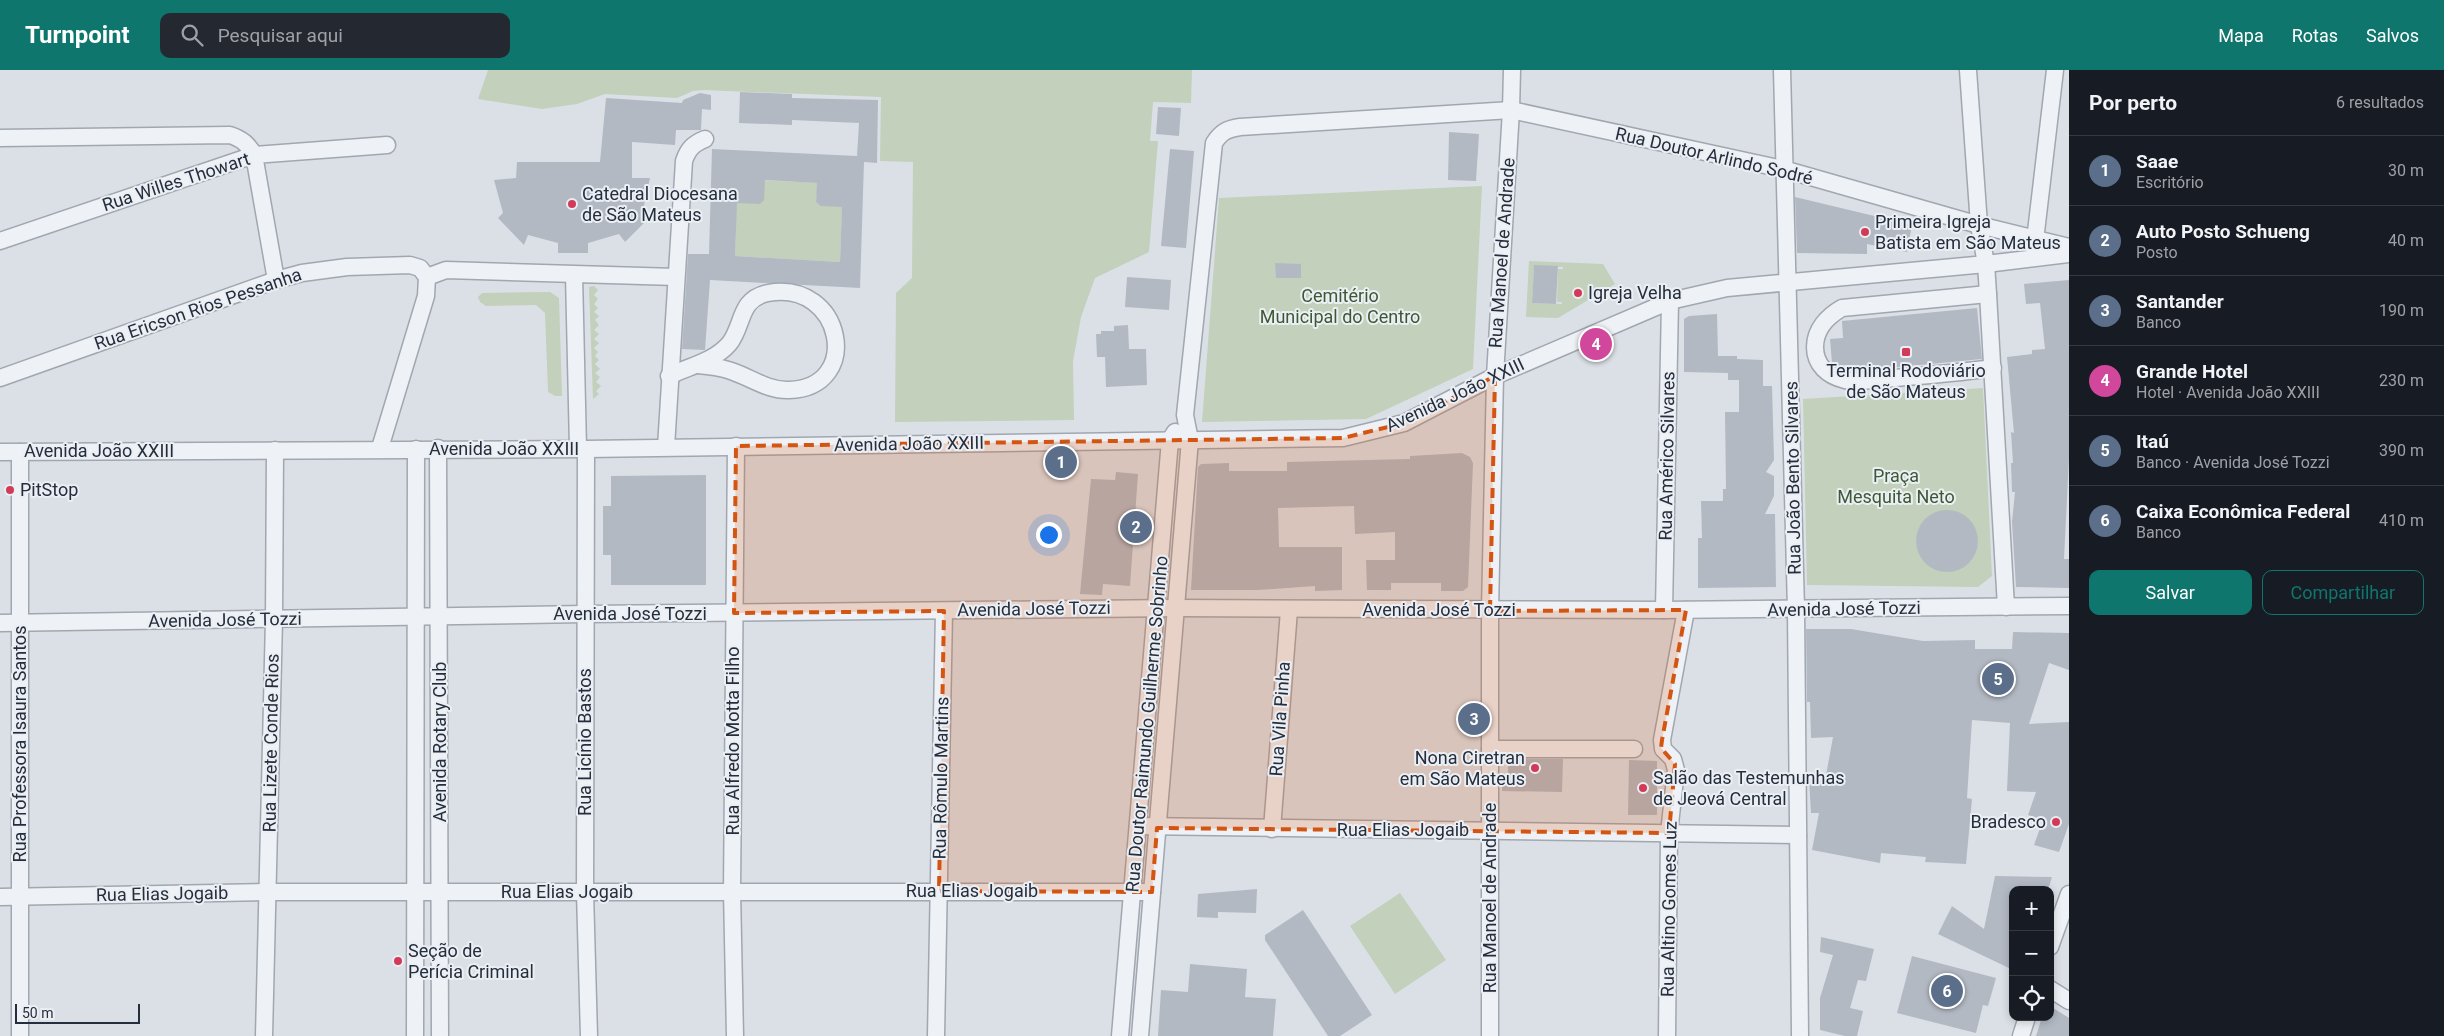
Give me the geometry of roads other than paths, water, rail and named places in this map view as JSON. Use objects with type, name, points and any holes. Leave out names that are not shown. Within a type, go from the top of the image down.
[{"type":"street","name":"Rua Manoel de Andrade","points":[[1490,1036],[1490,610],[1495,376],[1512,70]]},
{"type":"street","name":"Rua João Bento Silvares","points":[[1782,70],[1783,169],[1788,283],[1796,610],[1800,1036]]},
{"type":"street","points":[[1968,70],[1979,225],[1986,264],[1994,368],[2006,607]]},
{"type":"street","points":[[2034,258],[2056,70]]},
{"type":"street","name":"Rua Doutor Arlindo Sodré","points":[[1214,144],[1219,135],[1227,129],[1240,126],[1511,110],[1783,169],[1979,225],[2069,247]]},
{"type":"street","points":[[0,138],[230,135],[245,142],[254,155],[276,280]]},
{"type":"street","points":[[666,447],[684,161],[688,151],[695,143],[705,139]]},
{"type":"street","name":"Rua Doutor Raimundo Guilherme Sobrinho","points":[[1140,1036],[1190,440],[1184,415],[1214,144]]},
{"type":"street","name":"Rua Willes Thowart","points":[[0,241],[254,155],[387,145]]},
{"type":"street","points":[[1788,283],[2069,254]]},
{"type":"street","name":"Rua Ericson Rios Pessanha","points":[[0,378],[276,280],[302,273],[348,267],[410,265],[420,268],[428,277]]},
{"type":"street","points":[[380,448],[426,296],[428,277],[446,270],[676,277]]},
{"type":"street","name":"Rua Licínio Bastos","points":[[574,275],[582,449],[585,614],[585,892],[589,1036]]},
{"type":"street","name":"Avenida João XXIII","points":[[0,452],[380,448],[582,449],[1343,438],[1378,431],[1404,423],[1495,376],[1670,301],[1726,288],[1788,283]]},
{"type":"street","points":[[669,376],[698,365],[730,343],[746,305],[754,298],[768,293],[794,294],[819,304],[828,316],[837,347],[833,362],[825,377],[812,385],[790,390],[769,387],[730,370],[698,365]]},
{"type":"street","points":[[1988,294],[1842,308],[1832,313],[1824,322],[1815,346],[1817,361],[1824,371],[1847,381],[1994,368]]},
{"type":"street","name":"Rua Américo Silvares","points":[[1664,610],[1670,301]]},
{"type":"street","name":"Rua Doutor Raimundo Guilherme Sobrinho","points":[[1120,1036],[1134,892],[1170,440],[1184,415]]},
{"type":"street","name":"Rua Alfredo Motta Filho","points":[[735,1036],[732,891],[736,446]]},
{"type":"street","name":"Avenida Rotary Club","points":[[438,448],[440,1036]]},
{"type":"street","name":"Avenida Rotary Club","points":[[415,1036],[416,449]]},
{"type":"street","name":"Rua Lizete Conde Rios","points":[[264,1036],[274,619],[275,450]]},
{"type":"street","name":"Rua Professora Isaura Santos","points":[[20,452],[20,1036]]},
{"type":"street","points":[[1163,525],[1183,526]]},
{"type":"street","name":"Avenida José Tozzi","points":[[0,623],[416,616],[1156,608],[1289,610],[1796,610],[2069,606]]},
{"type":"street","name":"Rua Vila Pinha","points":[[1272,829],[1289,610]]},
{"type":"street","name":"Rua Altino Gomes Luz","points":[[1667,1036],[1669,834],[1675,764],[1663,749],[1662,740],[1686,610]]},
{"type":"street","name":"Rua Rômulo Martins","points":[[936,1036],[944,611]]},
{"type":"street","points":[[1490,749],[1634,749]]},
{"type":"street","points":[[415,772],[440,771]]},
{"type":"street","name":"Rua Elias Jogaib","points":[[1138,826],[1157,828],[1798,836]]},
{"type":"street","name":"Rua Elias Jogaib","points":[[0,897],[268,892],[1152,892]]},
{"type":"street","points":[[2054,936],[2069,894]]},
{"type":"street","points":[[2054,992],[2069,1001]]},
{"type":"street","points":[[2021,1036],[2026,1021]]},
{"type":"place","name":"Catedral Diocesana de São Mateus","points":[[572,204]]},
{"type":"place","name":"Primeira Igreja Batista em São Mateus","points":[[1865,232]]},
{"type":"place","name":"Igreja Velha","points":[[1578,293]]},
{"type":"place","name":"Grande Hotel","points":[[1596,344]]},
{"type":"place","name":"Terminal Rodoviário de São Mateus","points":[[1906,352]]},
{"type":"place","name":"Saae","points":[[1061,462]]},
{"type":"place","name":"PitStop","points":[[10,490]]},
{"type":"place","name":"Auto Posto Schueng","points":[[1136,527]]},
{"type":"place","name":"Itaú","points":[[1998,679]]},
{"type":"place","name":"Santander","points":[[1474,719]]},
{"type":"place","name":"Nona Ciretran em São Mateus","points":[[1535,768]]},
{"type":"place","name":"Salão das Testemunhas de Jeová Central","points":[[1643,788]]},
{"type":"place","name":"Bradesco","points":[[2056,822]]},
{"type":"place","name":"Seção de Perícia Criminal","points":[[398,961]]},
{"type":"place","name":"Caixa Econômica Federal","points":[[1947,991]]},
{"type":"park label","name":"Cemitério Municipal do Centro","points":[[1340,306]]},
{"type":"park label","name":"Praça Mesquita Neto","points":[[1896,486]]}]
